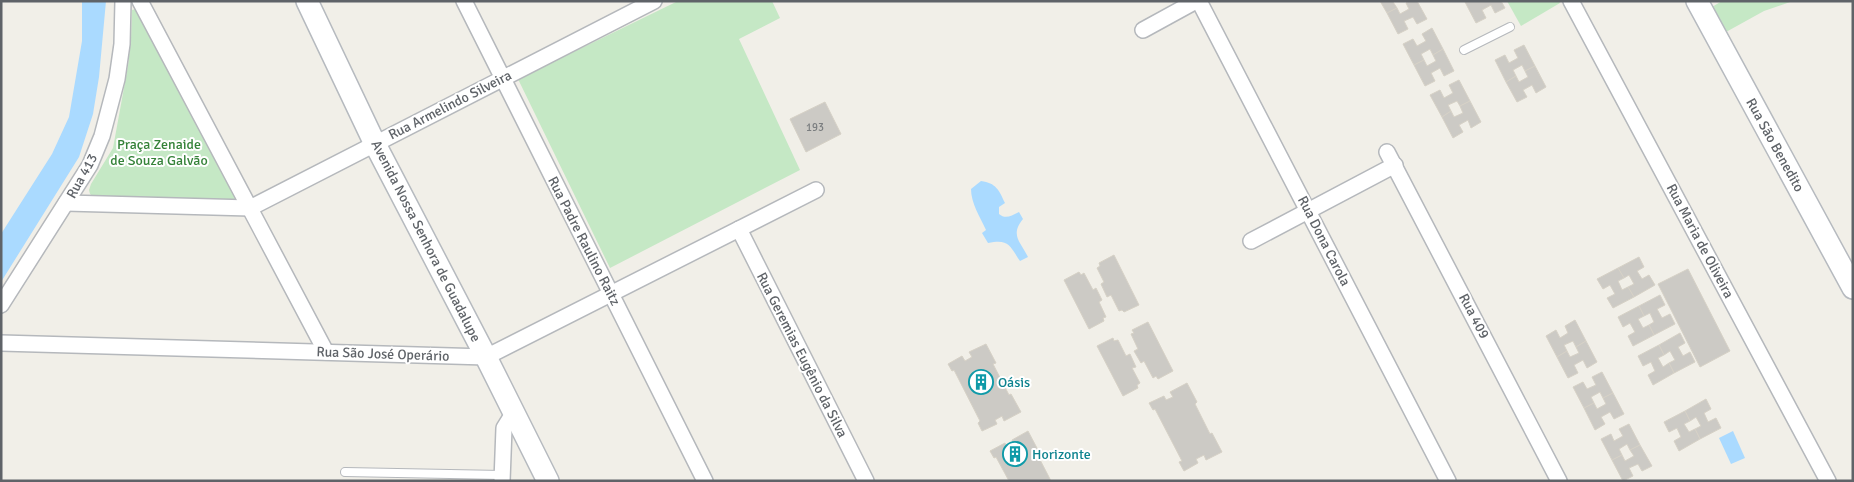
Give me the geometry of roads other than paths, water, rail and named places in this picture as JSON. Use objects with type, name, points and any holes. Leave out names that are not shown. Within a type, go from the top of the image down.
[{"type":"street","name":"Rua 413","points":[[1,305],[90,165],[102,136],[117,79],[122,44],[123,1]]},
{"type":"street","points":[[140,1],[326,352]]},
{"type":"street","name":"Avenida Nossa Senhora de Guadalupe","points":[[307,1],[375,144],[548,481]]},
{"type":"street","name":"Rua Padre Raulino Raitz","points":[[464,1],[704,481]]},
{"type":"street","name":"Rua Armelindo Silveira","points":[[66,204],[250,208],[503,78],[626,8],[654,1]]},
{"type":"street","points":[[1143,30],[1198,1]]},
{"type":"street","name":"Rua Dona Carola","points":[[1198,1],[1448,481]]},
{"type":"street","name":"Rua Maria de Oliveira","points":[[1571,1],[1828,481]]},
{"type":"street","name":"Rua São Benedito","points":[[1697,1],[1853,288]]},
{"type":"street","name":"Rua 409","points":[[1387,152],[1559,481]]},
{"type":"street","points":[[1251,241],[1395,165]]},
{"type":"street","name":"Rua São José Operário","points":[[1,343],[486,357],[816,190]]},
{"type":"street","name":"Rua Geremias Eugênio da Silva","points":[[739,229],[866,481]]},
{"type":"street","points":[[502,478],[504,428],[515,415]]},
{"type":"lane","points":[[1464,50],[1510,27]]},
{"type":"lane","points":[[345,472],[502,478]]},
{"type":"water","points":[[82,1],[106,1],[99,77],[93,114],[79,157],[1,282],[1,234],[52,154],[69,117],[82,41]]},
{"type":"water","points":[[981,181],[994,185],[1001,194],[1005,203],[999,207],[999,214],[1007,217],[1019,212],[1023,219],[1017,229],[1017,234],[1019,242],[1028,257],[1020,261],[1008,244],[1000,242],[988,243],[982,233],[986,230],[976,210],[971,194],[971,189]]},
{"type":"water","points":[[1733,431],[1745,458],[1731,464],[1719,438]]},
{"type":"place","name":"Oásis","points":[[981,382]]},
{"type":"place","name":"Horizonte","points":[[1015,454]]},
{"type":"park label","name":"Praça Zenaide de Souza Galvão","points":[[159,152]]}]
